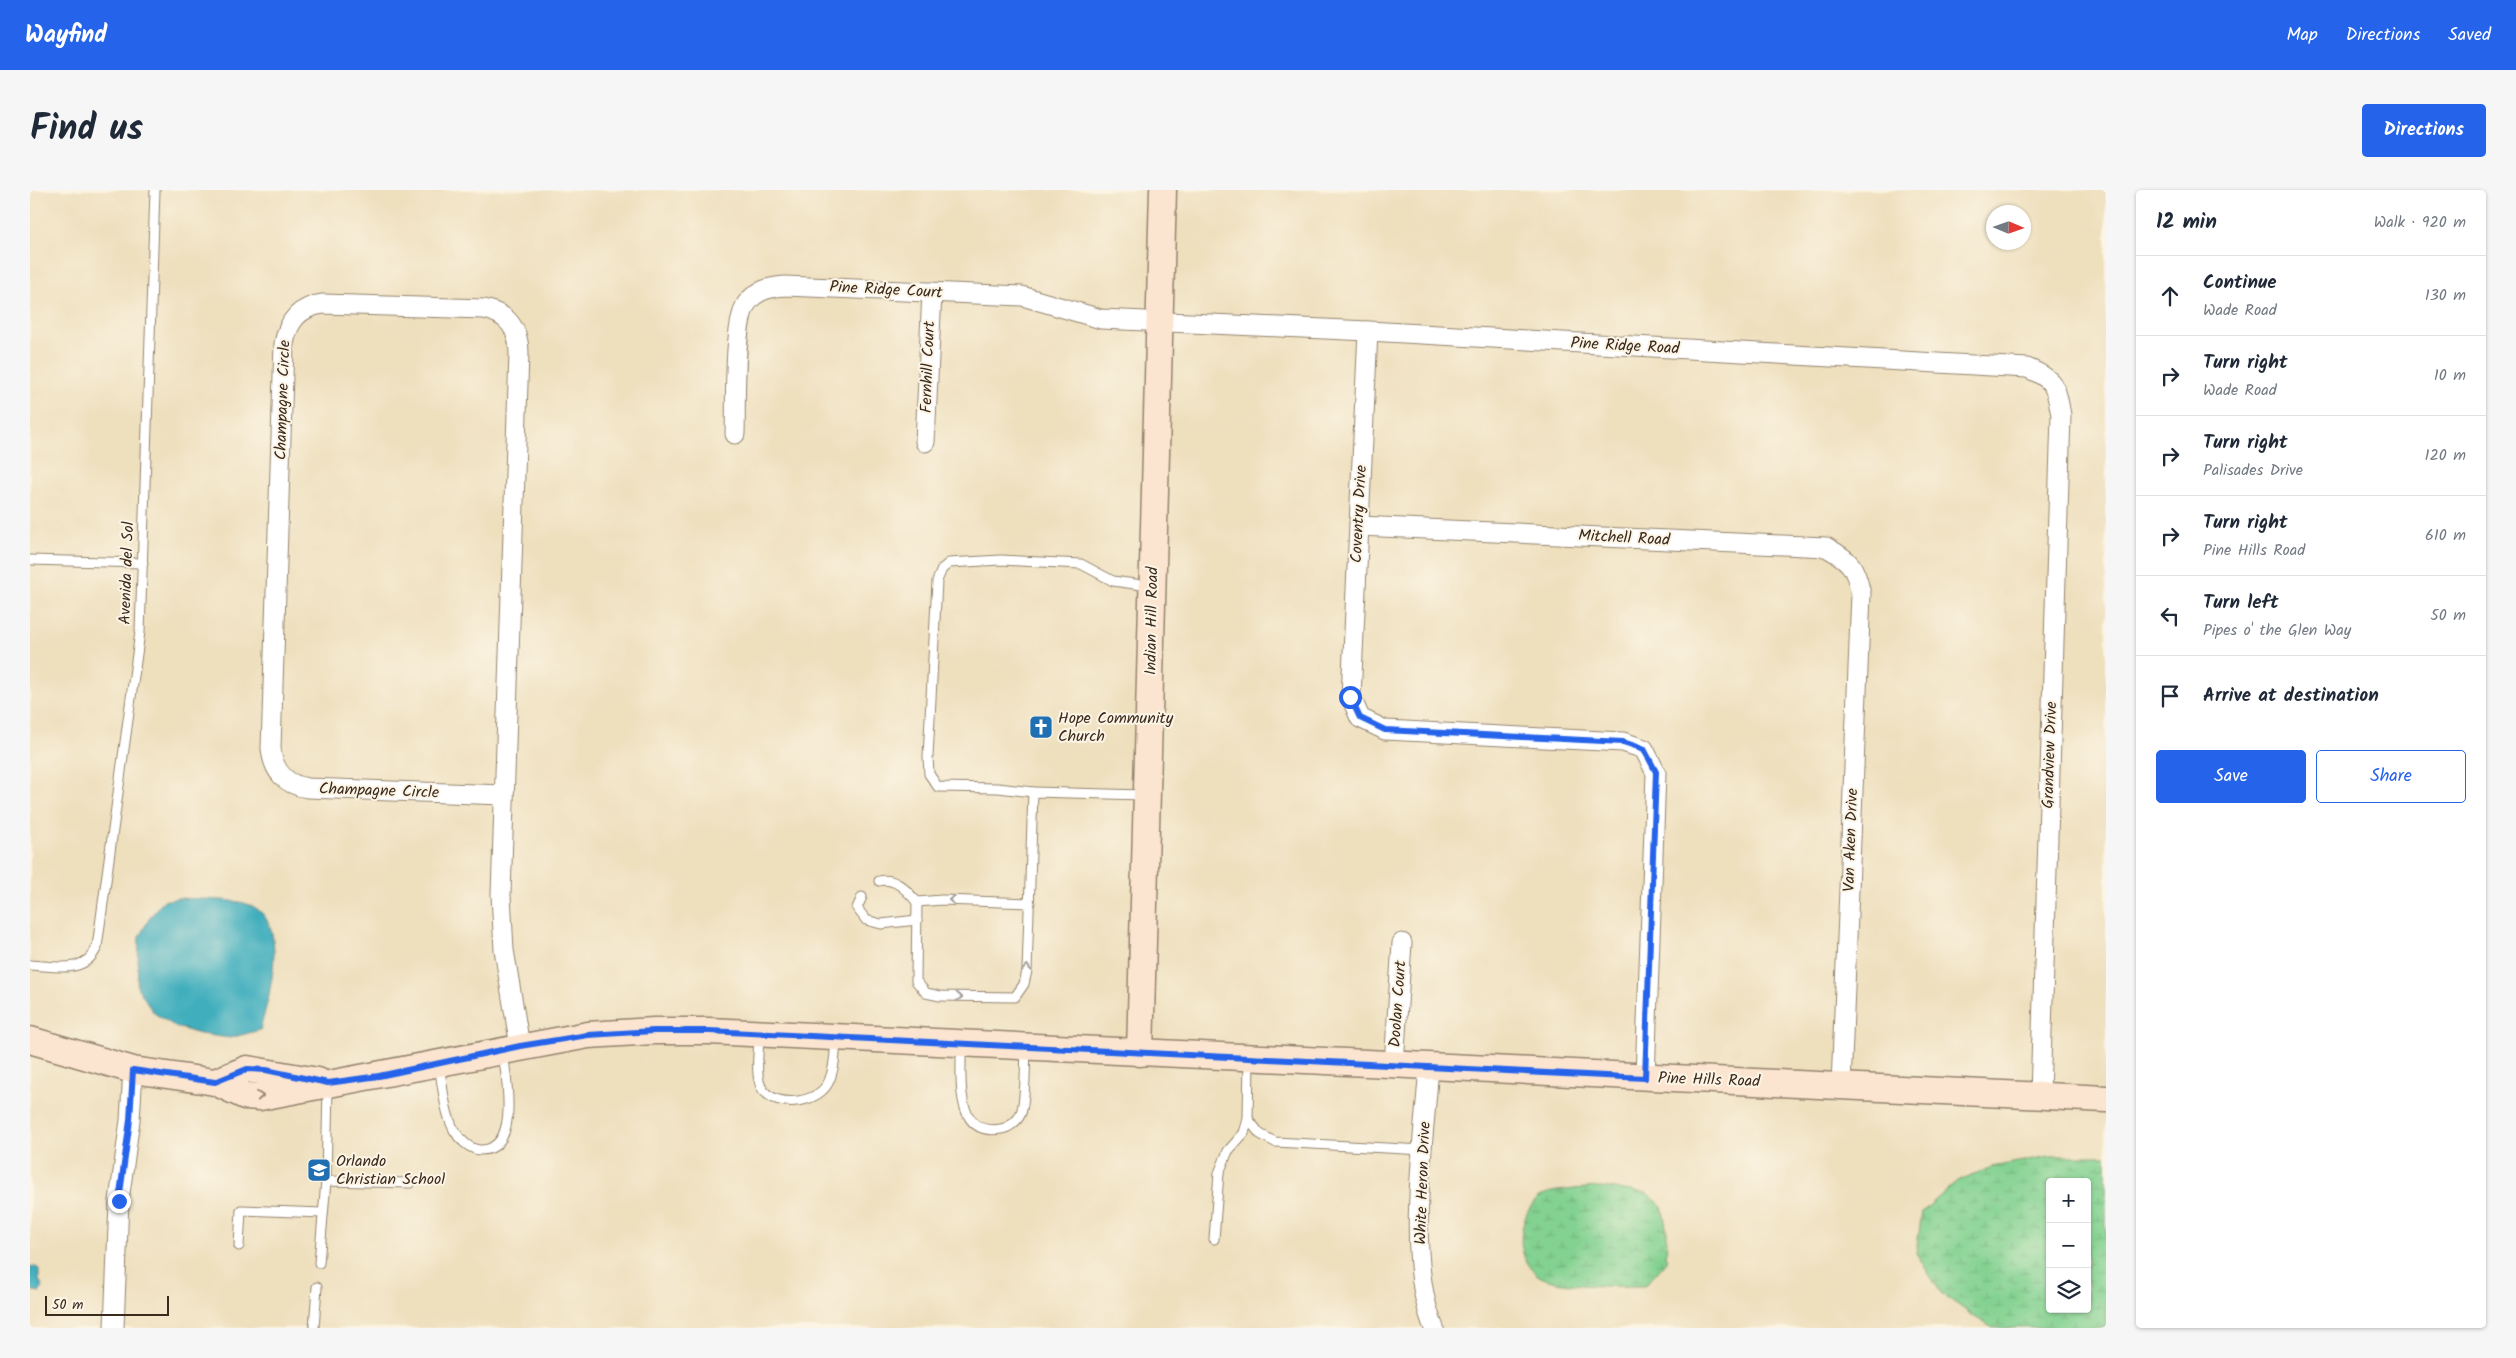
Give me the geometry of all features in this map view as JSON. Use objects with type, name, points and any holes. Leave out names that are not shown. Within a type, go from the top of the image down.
[{"type":"main road","name":"Indian Hill Road","points":[[1140,1053],[1162,190]]},
{"type":"main road","name":"Pine Hills Road","points":[[30,1040],[133,1070],[215,1082],[245,1096],[260,1097],[328,1083],[379,1076],[511,1048],[588,1035],[654,1031],[759,1034],[2106,1099]]},
{"type":"street","name":"Pine Ridge Court","points":[[735,434],[739,324],[746,304],[754,295],[763,290],[785,286],[1022,296],[1101,319],[1160,323]]},
{"type":"street","name":"Fernhill Court","points":[[925,442],[932,292]]},
{"type":"street","name":"Champagne Circle","points":[[504,795],[308,788],[289,783],[275,767],[271,748],[284,344],[291,321],[305,308],[323,304],[484,309],[503,315],[516,332],[519,353],[501,895],[511,1048]]},
{"type":"street","name":"Pine Ridge Road","points":[[1160,323],[1368,331],[2027,368],[2044,374],[2056,388],[2061,415]]},
{"type":"street","name":"Coventry Drive","points":[[1368,331],[1350,697],[1360,718],[1385,730],[1623,742],[1644,749],[1656,772],[1645,1078]]},
{"type":"street","name":"Grandview Drive","points":[[2040,1096],[2061,415]]},
{"type":"street","name":"Mitchell Road","points":[[1359,526],[1826,547],[1846,558],[1856,571],[1861,594]]},
{"type":"street","name":"Van Aken Drive","points":[[1841,1086],[1861,594]]},
{"type":"street","name":"Doolan Court","points":[[1394,1065],[1402,943]]},
{"type":"street","name":"White Heron Drive","points":[[1429,1066],[1418,1242],[1426,1310],[1434,1328]]},
{"type":"street","points":[[114,1328],[119,1201],[130,1120],[133,1070]]},
{"type":"lane","name":"Avenida del Sol","points":[[30,965],[76,967],[90,960],[97,947],[139,646],[155,194]]},
{"type":"lane","points":[[30,560],[143,563]]},
{"type":"lane","points":[[1147,795],[938,787],[929,774],[937,581],[942,569],[949,562],[1002,560],[1081,564],[1114,582],[1152,586]]},
{"type":"lane","points":[[918,902],[916,981],[926,993],[940,996],[1015,997],[1024,984],[1027,971],[1033,792]]},
{"type":"lane","points":[[879,882],[886,880],[900,885],[918,902],[942,900],[1030,903]]},
{"type":"lane","points":[[862,897],[857,908],[866,920],[881,924],[917,920]]},
{"type":"lane","points":[[759,1034],[759,1077],[762,1088],[772,1098],[785,1100],[811,1098],[829,1082],[837,1038]]},
{"type":"lane","points":[[961,1044],[962,1092],[966,1115],[973,1124],[985,1129],[1002,1130],[1015,1122],[1021,1113],[1026,1047]]},
{"type":"lane","points":[[438,1064],[453,1129],[469,1147],[480,1150],[491,1148],[500,1140],[506,1128],[511,1048]]},
{"type":"lane","points":[[1214,1239],[1219,1173],[1228,1151],[1244,1133],[1248,1119],[1249,1058]]},
{"type":"lane","points":[[319,1263],[326,1181],[328,1083]]},
{"type":"lane","points":[[1248,1119],[1260,1134],[1275,1142],[1423,1150]]},
{"type":"lane","points":[[326,1181],[410,1183]]},
{"type":"lane","points":[[239,1246],[242,1210],[323,1213]]},
{"type":"lane","points":[[314,1328],[317,1287]]},
{"type":"green space","points":[[2050,1156],[2106,1156],[2106,1328],[1993,1328],[1941,1293],[1916,1253],[1922,1212],[1957,1181],[1992,1167]]},
{"type":"green space","points":[[1600,1187],[1647,1193],[1662,1206],[1667,1232],[1666,1261],[1644,1286],[1591,1286],[1551,1281],[1541,1277],[1532,1270],[1525,1260],[1521,1236],[1523,1224],[1534,1202],[1547,1193]]},
{"type":"water","points":[[178,898],[241,902],[261,912],[269,925],[273,941],[274,960],[272,979],[260,1030],[230,1038],[200,1034],[176,1027],[154,1013],[137,987],[139,937],[149,919],[163,901]]},
{"type":"water","points":[[35,1266],[39,1269],[39,1280],[43,1286],[40,1292],[33,1291],[30,1286],[30,1268]]},
{"type":"place","name":"Hope Community Church","points":[[1041,727]]},
{"type":"place","name":"Orlando Christian School","points":[[319,1170]]},
{"type":"route","points":[[119,1201],[130,1120],[133,1070],[215,1082],[247,1069],[266,1070],[328,1083],[379,1076],[520,1046],[588,1035],[654,1031],[709,1031],[1645,1078],[1656,772],[1644,749],[1623,742],[1385,730],[1360,718],[1350,697]]}]
